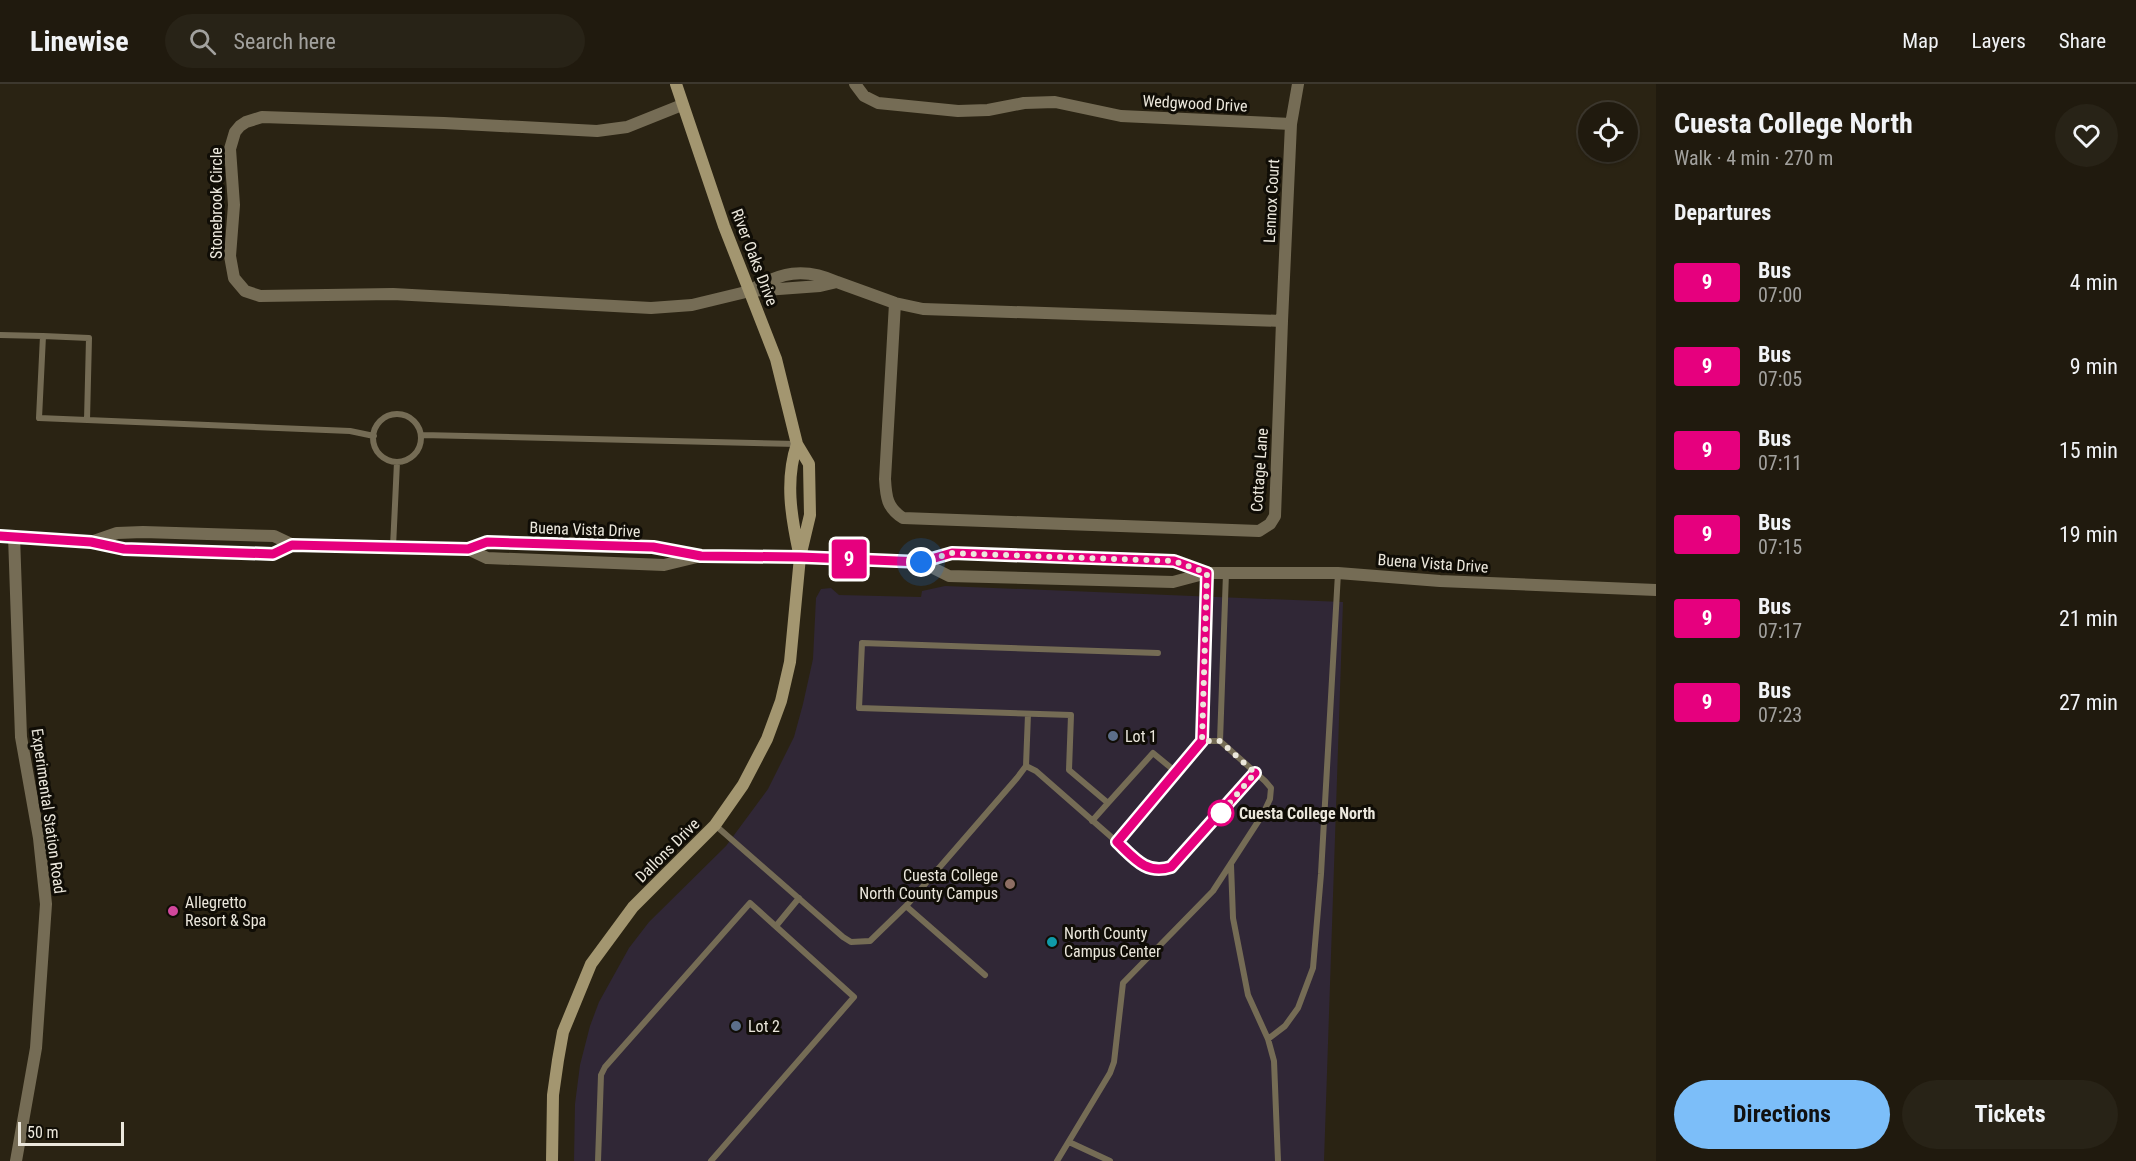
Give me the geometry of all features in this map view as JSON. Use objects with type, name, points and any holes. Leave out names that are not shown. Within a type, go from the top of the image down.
[{"type":"street","name":"River Oaks Drive","points":[[676,84],[724,226],[776,359],[797,444],[809,464],[810,515],[800,557]]},
{"type":"street","name":"Wedgwood Drive","points":[[855,84],[864,96],[878,104],[958,111],[988,110],[1024,103],[1055,102],[1121,116],[1291,124]]},
{"type":"street","name":"Lennox Court","points":[[1282,321],[1291,124],[1298,84]]},
{"type":"street","name":"Stonebrook Circle","points":[[682,105],[627,127],[597,131],[444,123],[274,118],[246,122],[235,132],[230,149],[234,205],[230,256],[234,278],[245,291],[260,296],[393,294],[651,308],[692,305],[750,291]]},
{"type":"street","points":[[750,291],[820,286],[837,282],[896,303],[923,309],[1282,321]]},
{"type":"street","name":"Cottage Lane","points":[[896,303],[885,479],[886,501],[893,512],[903,518],[1259,531],[1270,524],[1275,516],[1282,321]]},
{"type":"street","name":"River Oaks Drive","points":[[797,444],[790,466],[791,515],[800,557]]},
{"type":"street","name":"Buena Vista Drive","points":[[91,542],[117,533],[143,532],[274,536],[292,545],[468,549],[487,542],[641,547],[701,556],[921,562],[952,553],[1174,561],[1207,573]]},
{"type":"street","name":"Buena Vista Drive","points":[[0,536],[91,542],[124,549],[273,554],[292,545]]},
{"type":"street","name":"Experimental Station Road","points":[[14,536],[21,737],[39,838],[46,904],[36,1048],[16,1161]]},
{"type":"street","name":"Buena Vista Drive","points":[[468,549],[487,558],[664,565],[701,556]]},
{"type":"street","name":"Dallons Drive","points":[[552,1161],[553,1095],[563,1032],[591,964],[633,907],[716,825],[743,785],[767,739],[781,701],[790,662],[800,557]]},
{"type":"street","name":"Buena Vista Drive","points":[[921,562],[949,576],[1173,582],[1207,573],[1338,573],[1440,581],[1656,590]]},
{"type":"lane","points":[[0,335],[89,338],[87,420]]},
{"type":"lane","points":[[43,336],[39,418],[350,430],[374,436]]},
{"type":"lane","points":[[400,414],[414,420],[422,435],[419,450],[414,456],[397,462],[379,454],[374,436],[378,424],[384,418],[400,414]]},
{"type":"lane","points":[[422,435],[797,444]]},
{"type":"lane","points":[[393,547],[397,462]]},
{"type":"lane","points":[[1117,842],[1202,741],[1207,573]]},
{"type":"lane","points":[[1220,741],[1226,573]]},
{"type":"lane","points":[[1268,1039],[1285,1026],[1298,1008],[1312,968],[1322,863],[1338,573]]},
{"type":"lane","points":[[1108,803],[1069,770],[1071,715],[859,708],[862,643],[1158,653]]},
{"type":"lane","points":[[716,825],[843,938],[861,943],[878,936],[906,906],[1026,766],[1028,714]]},
{"type":"lane","points":[[1057,1161],[1114,1062],[1124,983],[1213,891],[1263,814],[1270,799],[1270,788],[1220,741],[1202,741]]},
{"type":"lane","points":[[1092,821],[1153,753],[1176,772]]},
{"type":"lane","points":[[1026,766],[1036,771],[1143,866],[1152,871],[1171,867],[1255,773]]},
{"type":"lane","points":[[1231,864],[1230,893],[1233,918],[1248,995],[1268,1039],[1274,1061],[1277,1088],[1278,1161]]},
{"type":"lane","points":[[776,926],[799,898]]},
{"type":"lane","points":[[598,1161],[601,1075],[604,1067],[750,903],[854,996],[711,1161]]},
{"type":"lane","points":[[906,906],[985,975]]},
{"type":"lane","points":[[1069,1142],[1110,1161]]},
{"type":"shaded area","name":"Cuesta College North County Campus","points":[[945,586],[1343,602],[1324,1161],[574,1161],[575,1104],[580,1065],[599,1002],[629,948],[649,922],[726,846],[768,789],[794,737],[803,704],[813,659],[816,598],[821,589],[831,588],[839,595],[921,597],[922,591]]},
{"type":"bus line","name":"9","points":[[0,536],[91,542],[124,549],[273,554],[292,545],[468,549],[487,542],[653,547],[701,556],[921,562],[952,553],[1174,561],[1207,573],[1202,741],[1117,842],[1143,866],[1152,871],[1161,871],[1171,867],[1255,773]]},
{"type":"place","name":"Lot 1","points":[[1113,736]]},
{"type":"place","name":"Cuesta College North","points":[[1221,813]]},
{"type":"place","name":"Cuesta College North County Campus","points":[[1010,884]]},
{"type":"place","name":"Allegretto Resort & Spa","points":[[173,911]]},
{"type":"place","name":"North County Campus Center","points":[[1052,942]]},
{"type":"place","name":"Lot 2","points":[[736,1026]]},
{"type":"route","points":[[921,562],[952,553],[1174,561],[1207,573],[1202,741],[1220,741],[1255,773],[1221,813]]}]
